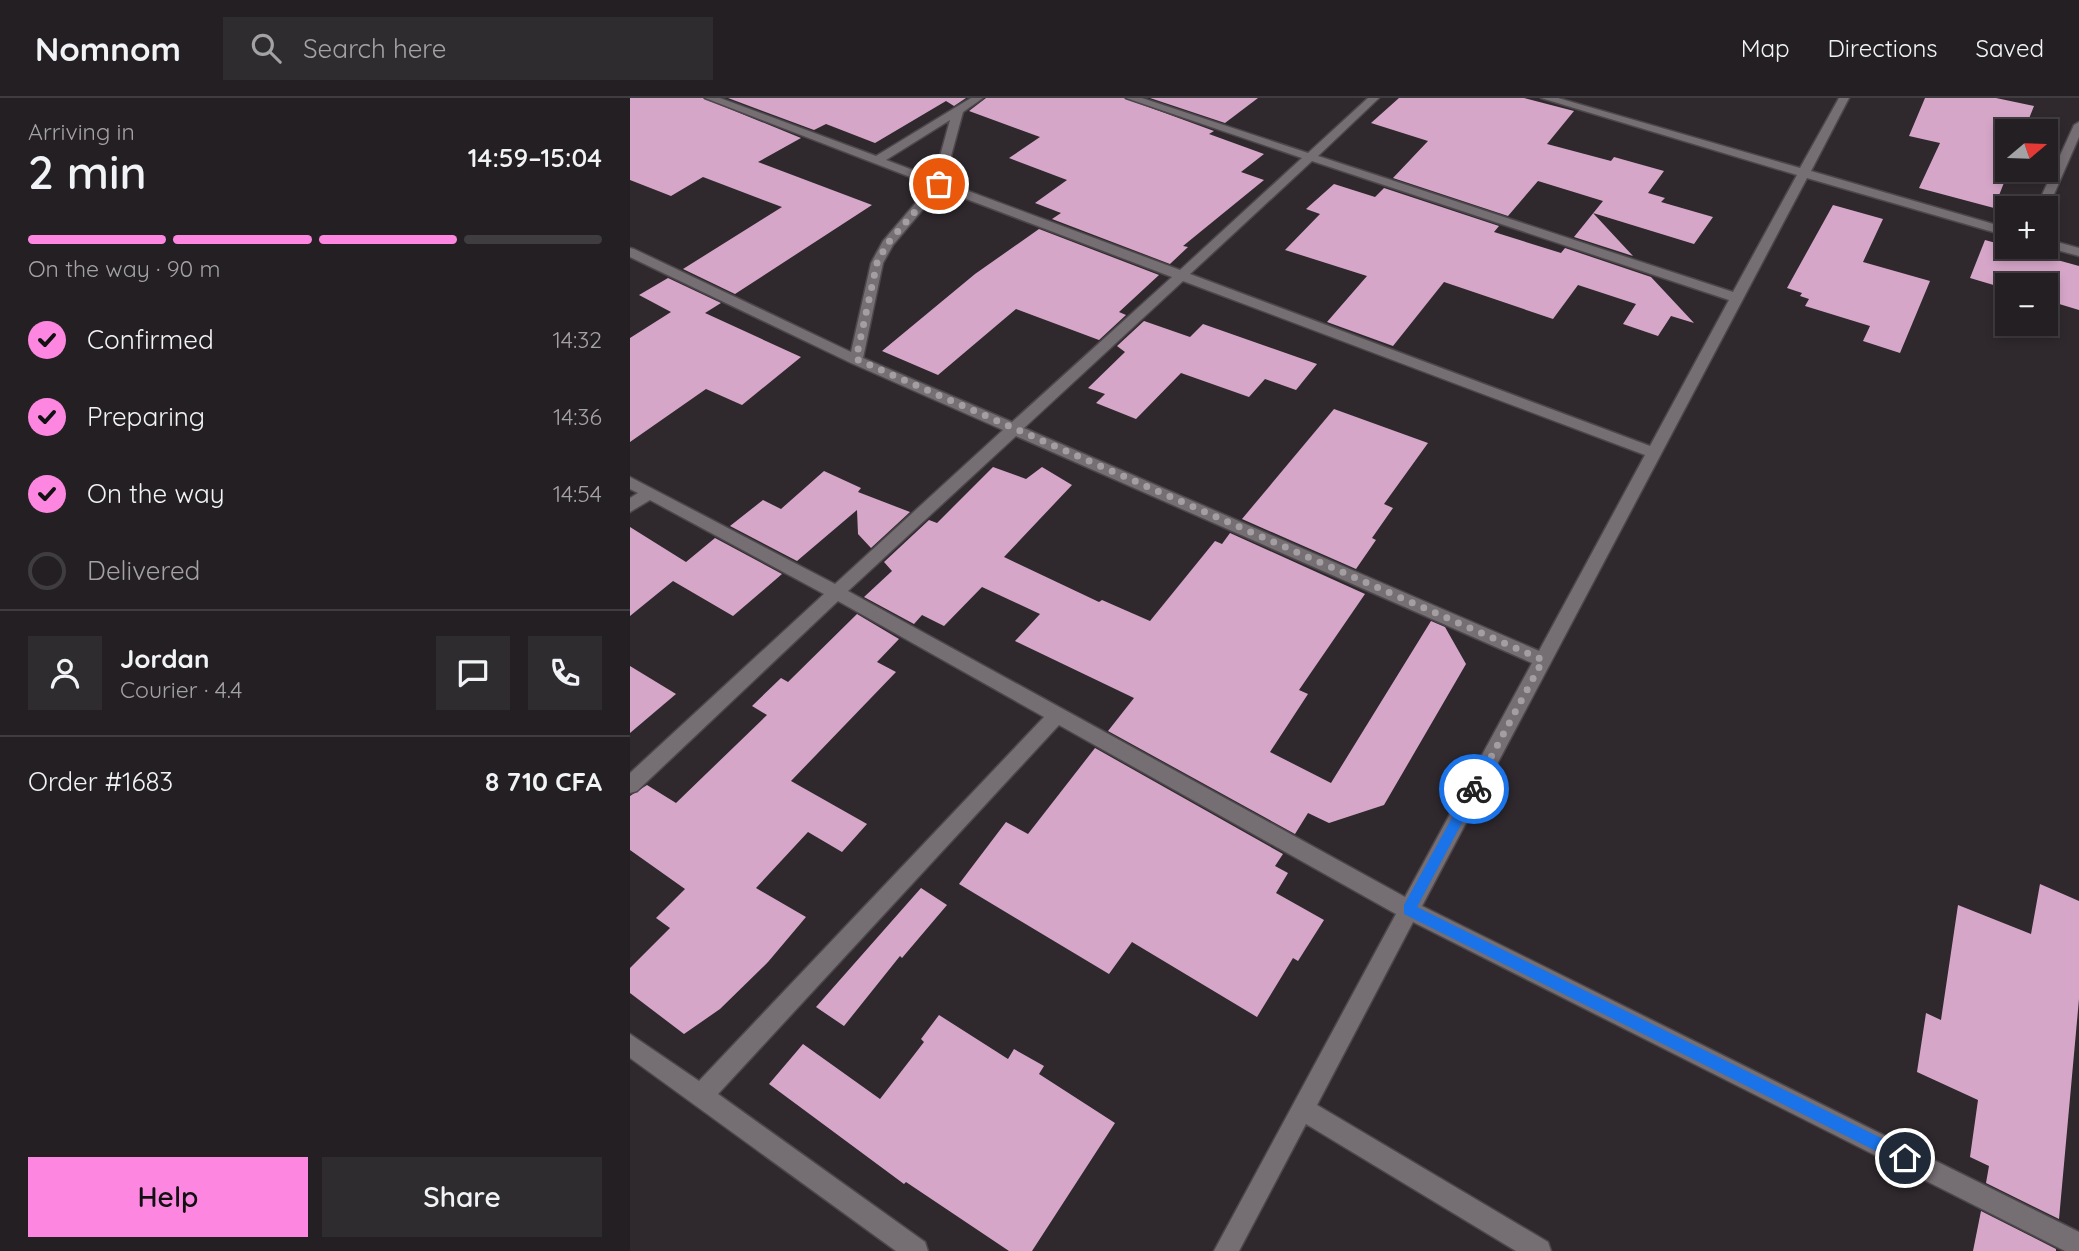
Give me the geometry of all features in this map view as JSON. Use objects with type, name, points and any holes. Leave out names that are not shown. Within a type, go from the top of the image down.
[{"type":"street","points":[[710,98],[1654,453]]},
{"type":"street","points":[[876,161],[978,98]]},
{"type":"street","points":[[1131,98],[1737,298]]},
{"type":"street","points":[[630,785],[835,592],[1184,276],[1374,98]]},
{"type":"street","points":[[1546,98],[1995,229]]},
{"type":"street","points":[[1226,1251],[1844,98]]},
{"type":"street","points":[[856,359],[877,263],[887,244],[939,184],[958,110]]},
{"type":"street","points":[[2047,196],[2079,125]]},
{"type":"street","points":[[2058,247],[2079,253]]},
{"type":"street","points":[[630,252],[856,359],[1543,660]]},
{"type":"street","points":[[630,482],[835,592],[1409,910],[2079,1245]]},
{"type":"street","points":[[630,506],[649,493]]},
{"type":"street","points":[[701,1096],[1057,715]]},
{"type":"street","points":[[630,1045],[916,1251]]},
{"type":"street","points":[[1302,1109],[1539,1251]]},
{"type":"building","points":[[630,98],[703,98],[801,138],[758,162],[872,205],[735,294],[683,269],[782,207],[703,177],[671,196],[630,180]]},
{"type":"building","points":[[728,98],[966,98],[954,106],[946,101],[875,143],[826,124],[814,130]]},
{"type":"building","points":[[986,98],[1124,98],[1214,131],[1209,134],[1264,154],[1241,172],[1264,180],[1183,246],[1188,247],[1170,264],[1052,219],[1061,213],[1035,203],[1067,180],[1009,158],[1040,137],[969,111]]},
{"type":"building","points":[[1150,98],[1258,98],[1225,123]]},
{"type":"building","points":[[1399,98],[1524,98],[1574,111],[1547,144],[1611,161],[1614,157],[1664,171],[1648,193],[1665,198],[1661,202],[1713,217],[1694,244],[1593,213],[1603,201],[1538,181],[1508,216],[1393,178],[1428,141],[1371,123]]},
{"type":"building","points":[[1925,98],[1996,98],[2034,106],[2029,119],[1995,119],[1995,182],[2004,182],[1999,196],[1995,196],[1994,208],[1919,188],[1940,143],[1909,136]]},
{"type":"building","points":[[1334,184],[1375,197],[1384,188],[1499,226],[1494,232],[1561,253],[1565,248],[1651,277],[1694,323],[1671,316],[1658,336],[1623,324],[1636,304],[1578,285],[1553,319],[1444,282],[1393,346],[1327,322],[1367,276],[1285,250],[1320,214],[1306,209]]},
{"type":"building","points":[[1833,205],[1883,219],[1863,262],[1930,281],[1900,353],[1863,341],[1870,326],[1805,306],[1809,299],[1800,296],[1802,293],[1787,288]]},
{"type":"building","points":[[1593,213],[1633,256],[1574,237]]},
{"type":"building","points":[[1039,229],[1159,275],[1119,312],[1126,315],[1099,340],[1016,309],[938,375],[882,351],[975,274]]},
{"type":"building","points":[[1985,240],[1995,243],[1995,259],[2054,259],[2079,266],[2079,310],[2058,304],[2058,273],[1995,273],[1995,285],[1970,278]]},
{"type":"building","points":[[668,278],[721,303],[705,313],[801,357],[742,405],[706,389],[630,442],[630,338],[671,312],[639,295]]},
{"type":"building","points":[[1144,321],[1190,337],[1203,324],[1317,364],[1296,390],[1265,379],[1249,397],[1181,373],[1136,419],[1096,403],[1105,394],[1088,388],[1125,352],[1117,346]]},
{"type":"building","points":[[1334,409],[1428,443],[1384,504],[1393,508],[1372,538],[1376,540],[1356,569],[1242,519]]},
{"type":"building","points":[[993,467],[1026,479],[1042,467],[1072,485],[1004,557],[1099,602],[1102,600],[1150,621],[1215,541],[1222,544],[1230,533],[1365,594],[1299,690],[1308,694],[1270,752],[1331,783],[1431,621],[1445,627],[1466,664],[1384,805],[1329,823],[1308,813],[1295,834],[1108,731],[1134,698],[1015,641],[1040,614],[982,587],[944,626],[922,615],[914,624],[864,597],[892,571],[884,562],[929,520],[937,523]]},
{"type":"building","points":[[824,471],[861,488],[858,492],[910,512],[871,548],[858,534],[857,510],[797,561],[730,526],[763,500],[781,509]]},
{"type":"building","points":[[630,527],[686,562],[715,538],[782,574],[733,616],[673,581],[630,616]]},
{"type":"building","points":[[857,614],[899,639],[877,662],[896,672],[791,781],[867,824],[842,852],[808,832],[756,888],[806,917],[768,962],[720,1009],[684,1034],[630,993],[630,968],[670,928],[656,918],[685,889],[630,850],[630,796],[647,785],[676,803],[767,715],[752,706],[781,678],[788,682]]},
{"type":"building","points":[[630,666],[676,694],[630,733]]},
{"type":"building","points":[[1095,748],[1283,854],[1275,866],[1288,873],[1276,893],[1324,920],[1298,961],[1293,958],[1257,1017],[1132,942],[1109,974],[959,884],[1006,822],[1028,834]]},
{"type":"building","points":[[2040,884],[2079,901],[2079,999],[2059,1219],[1986,1183],[1989,1166],[1970,1157],[1978,1100],[1917,1072],[1926,1013],[1941,1020],[1958,905],[2031,934]]},
{"type":"building","points":[[921,888],[947,905],[902,958],[900,956],[844,1026],[816,1007]]},
{"type":"building","points":[[939,1015],[1008,1059],[1014,1049],[1044,1066],[1039,1074],[1115,1123],[1032,1251],[1009,1251],[906,1182],[904,1184],[769,1084],[803,1044],[880,1099],[924,1042],[921,1039]]},
{"type":"building","points":[[1981,1211],[2056,1249],[2056,1251],[1973,1251]]},
{"type":"way so far","points":[[939,184],[887,244],[877,263],[856,359],[1543,660],[1474,789]]},
{"type":"route","points":[[1474,789],[1409,910],[1905,1158]]}]
